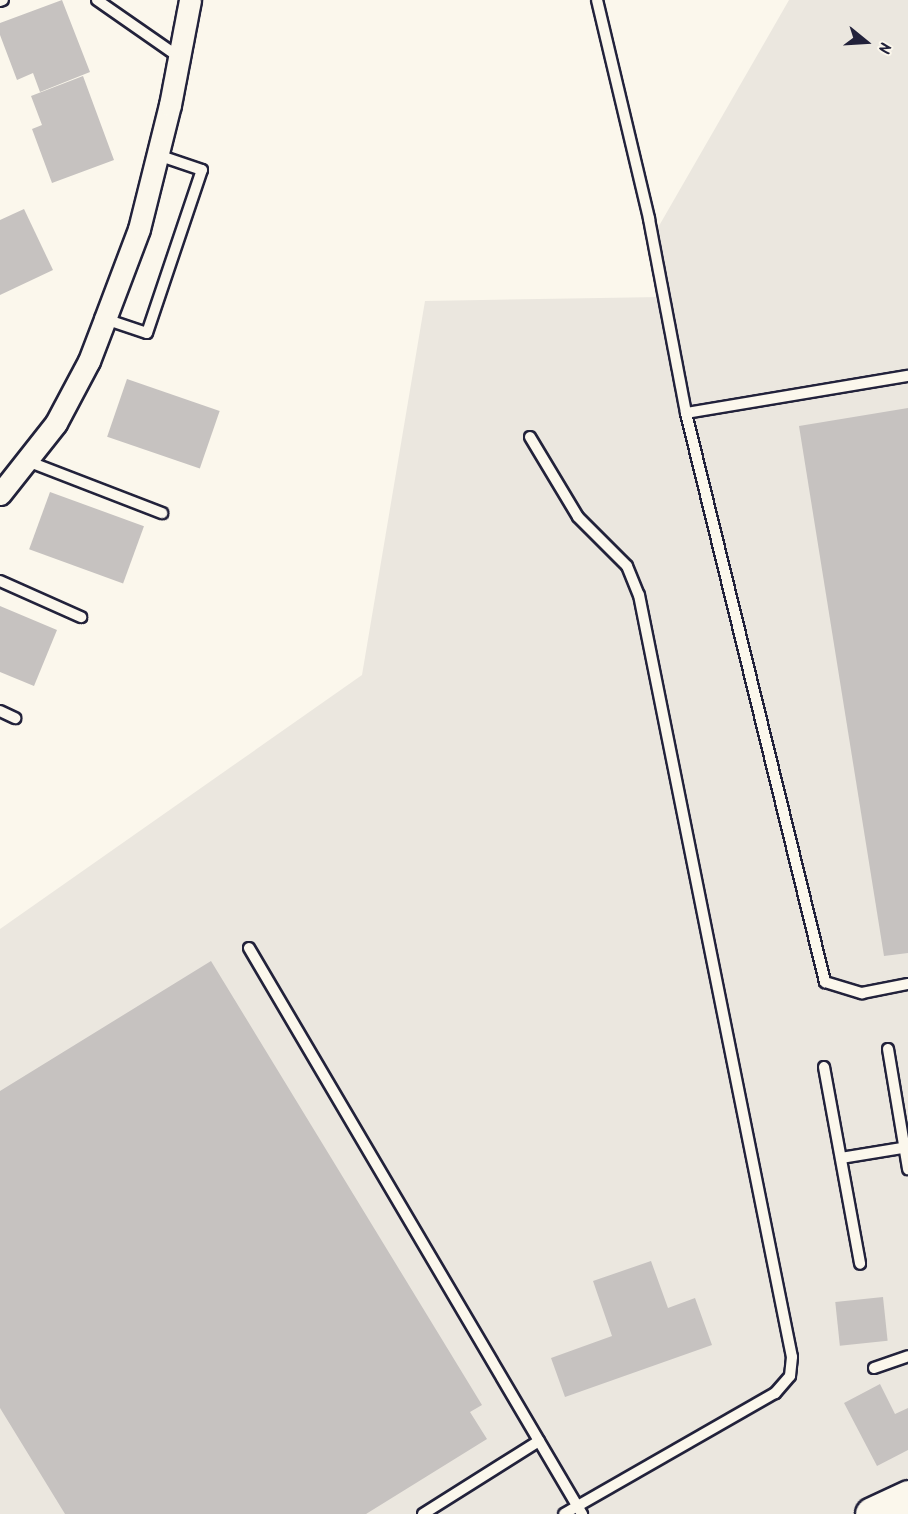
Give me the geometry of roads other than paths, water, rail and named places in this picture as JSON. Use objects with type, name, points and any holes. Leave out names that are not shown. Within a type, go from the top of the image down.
[{"type":"main road","points":[[872,1514],[908,1497]]},
{"type":"street","points":[[0,494],[56,423],[89,361],[139,229],[158,155],[190,0]]},
{"type":"lane","points":[[98,0],[179,57]]},
{"type":"lane","points":[[597,0],[649,219],[686,413],[825,982],[862,993],[908,984]]},
{"type":"lane","points":[[105,319],[147,333],[202,170],[158,155]]},
{"type":"lane","points":[[686,413],[908,376]]},
{"type":"lane","points":[[530,437],[578,517],[627,566],[639,595],[792,1357],[790,1376],[775,1394],[580,1510],[564,1514]]},
{"type":"lane","points":[[27,461],[162,513]]},
{"type":"lane","points":[[0,581],[81,617]]},
{"type":"lane","points":[[0,711],[15,717]]},
{"type":"lane","points":[[249,948],[580,1510]]},
{"type":"lane","points":[[888,1049],[908,1169]]},
{"type":"lane","points":[[824,1067],[860,1264]]},
{"type":"lane","points":[[841,1158],[906,1147]]},
{"type":"lane","points":[[874,1368],[908,1356]]},
{"type":"lane","points":[[423,1514],[539,1441]]}]
